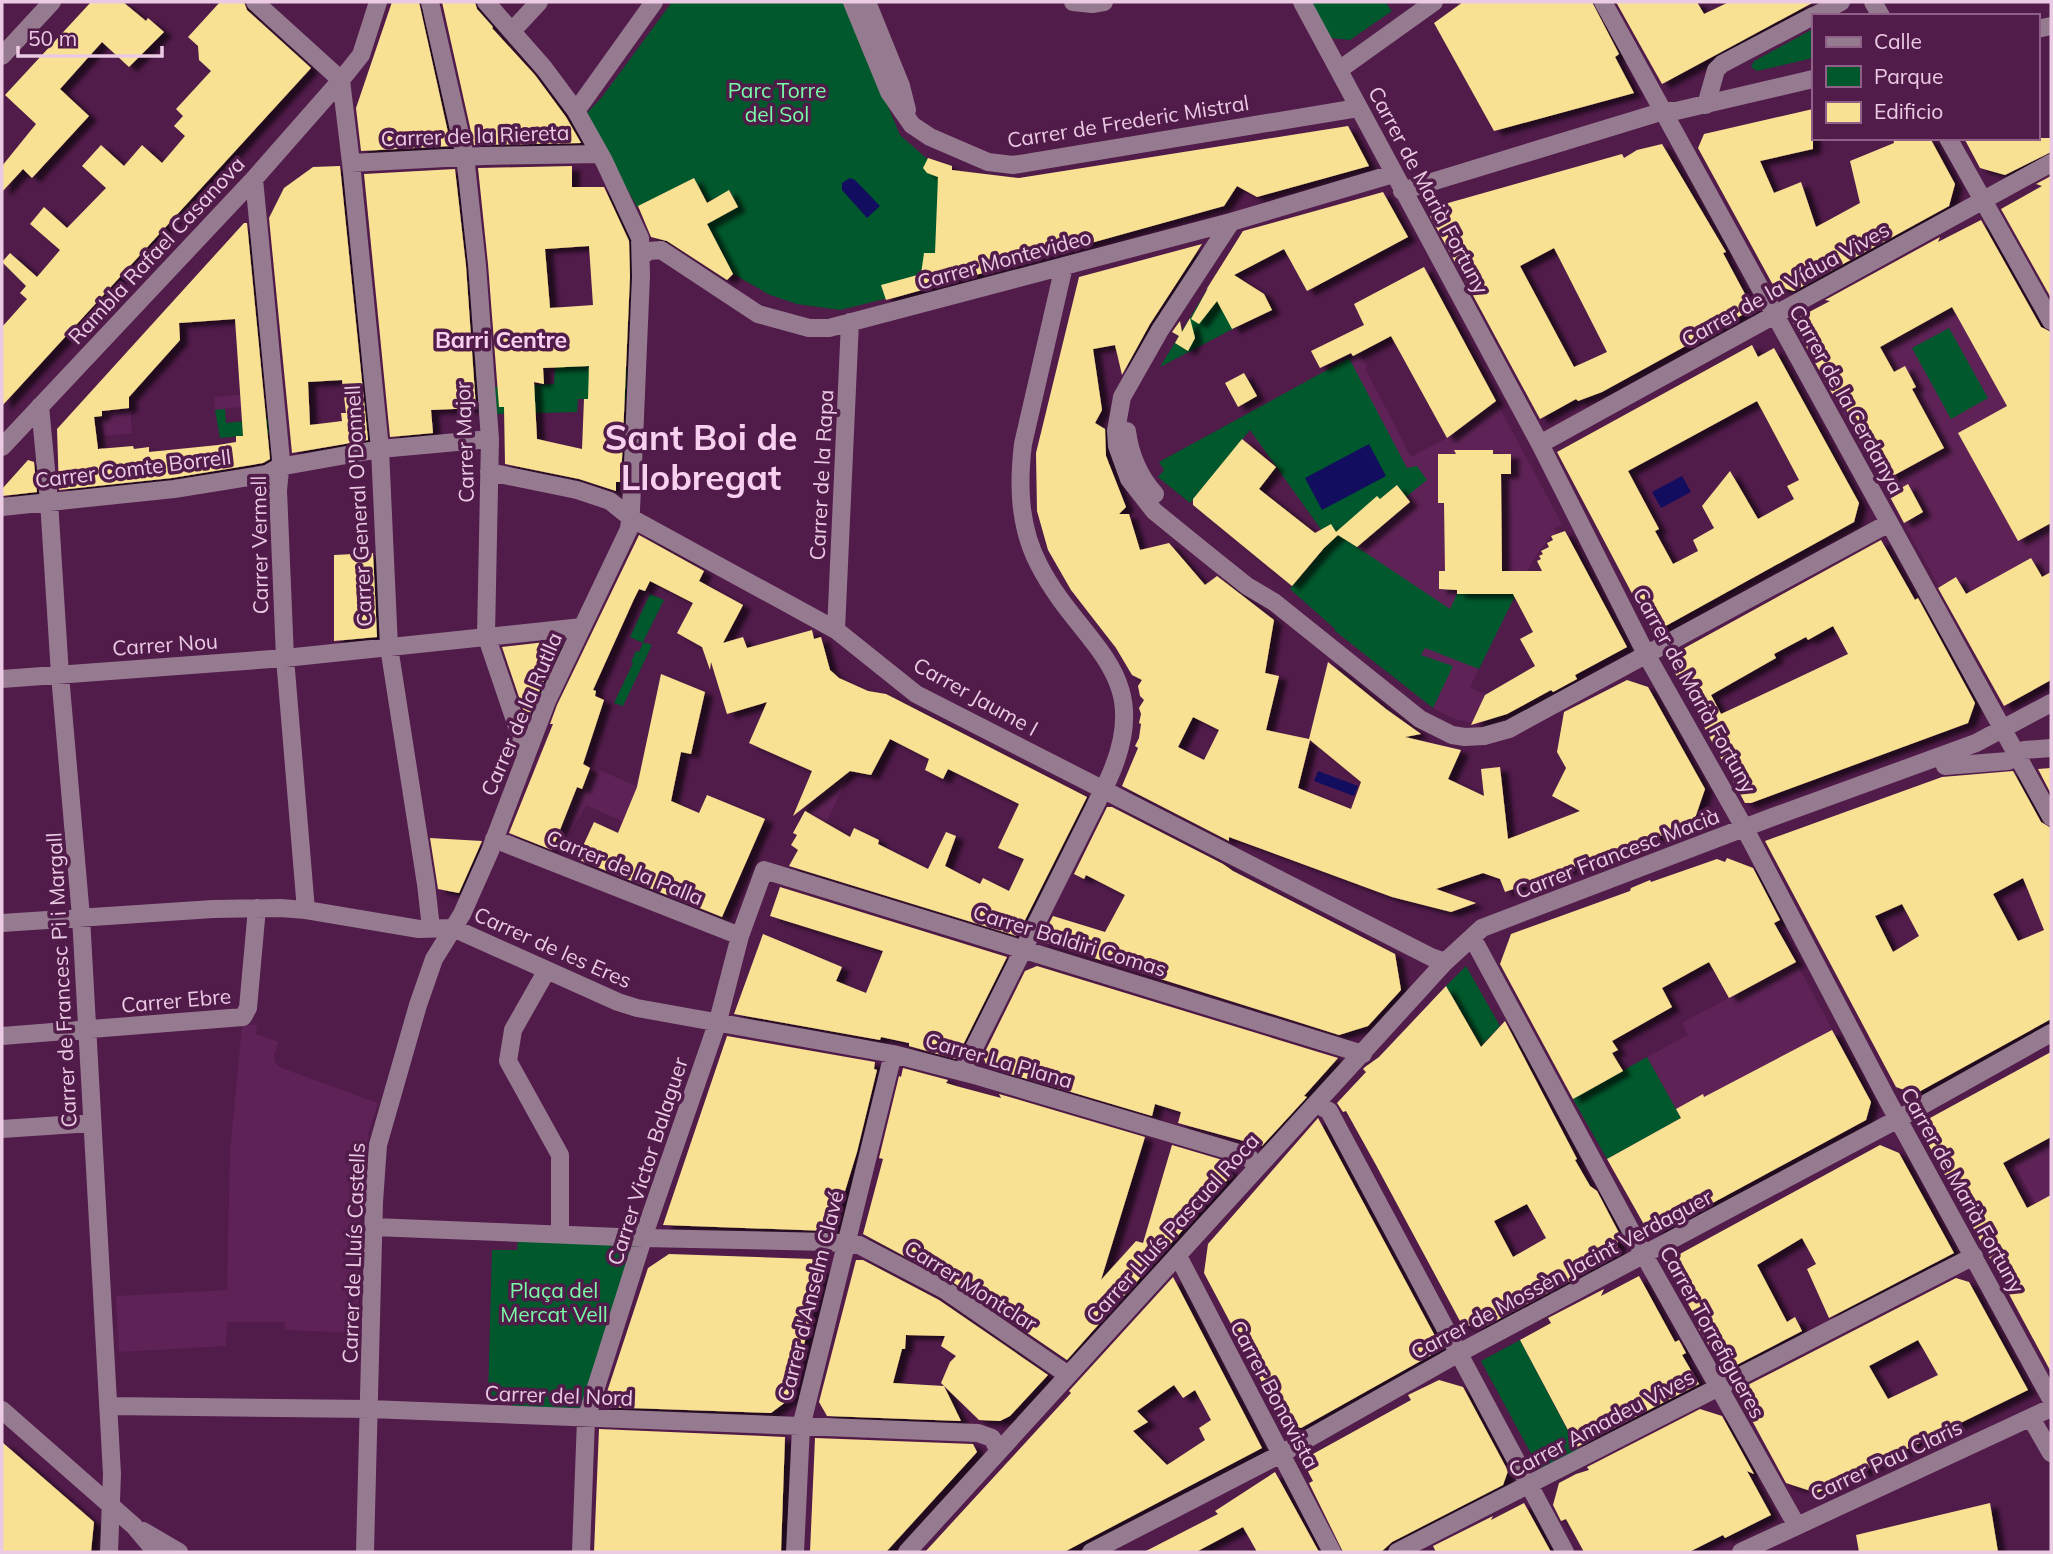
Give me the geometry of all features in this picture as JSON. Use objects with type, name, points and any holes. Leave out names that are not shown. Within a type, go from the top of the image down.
[{"type":"street","points":[[2,57],[52,2]]},
{"type":"street","points":[[255,2],[341,80]]},
{"type":"street","name":"Rambla Rafael Casanova","points":[[2,447],[254,179],[341,80],[361,55],[378,2]]},
{"type":"street","name":"Carrer Major","points":[[430,2],[466,156],[477,265],[490,439],[486,635],[526,752]]},
{"type":"street","name":"Carrer de la Rutlla","points":[[453,928],[462,914],[494,839],[547,701],[629,530],[642,256],[640,238],[576,110],[486,2]]},
{"type":"street","points":[[512,31],[539,2]]},
{"type":"street","points":[[576,110],[654,2]]},
{"type":"street","name":"Carrer de Frederic Mistral","points":[[852,2],[889,92],[912,125],[930,137],[988,162],[1013,165],[1359,108]]},
{"type":"street","points":[[867,2],[901,86],[912,125]]},
{"type":"street","points":[[1073,2],[1104,2]]},
{"type":"street","name":"Carrer de Marià Fortuny","points":[[1302,2],[1540,444],[1646,654],[1745,829],[1898,1119],[2051,1399]]},
{"type":"street","points":[[1339,70],[1434,2]]},
{"type":"street","name":"Carrer de la Cerdanya","points":[[1603,2],[2051,817]]},
{"type":"street","points":[[1818,14],[1841,2]]},
{"type":"street","points":[[1706,104],[1716,70],[1722,64],[1812,17]]},
{"type":"street","points":[[1402,191],[1664,111],[1676,111],[1812,79]]},
{"type":"street","name":"Carrer General O'Donnell","points":[[341,80],[380,449],[389,647],[431,928]]},
{"type":"street","points":[[1949,140],[2051,321]]},
{"type":"street","name":"Carrer de la Riereta","points":[[351,163],[466,156],[600,154]]},
{"type":"street","name":"Carrer de la Vídua Vives","points":[[1540,444],[2051,163]]},
{"type":"street","name":"Carrer Montevideo","points":[[642,256],[649,251],[661,250],[758,314],[816,329],[829,328],[948,299],[1231,222],[1393,173]]},
{"type":"street","name":"Carrer Vermell","points":[[254,179],[267,303],[279,467],[285,657],[306,909]]},
{"type":"street","points":[[1231,222],[1167,318],[1129,382],[1118,412],[1117,446],[1129,479],[1154,511],[1247,586],[1274,601],[1420,719],[1452,735],[1484,736],[1509,729],[1889,523]]},
{"type":"street","points":[[961,1072],[1103,790],[1120,750],[1124,714],[1117,681],[1101,651],[1037,563],[1025,528],[1020,496],[1023,444],[1064,266]]},
{"type":"street","name":"Carrer de la Rapa","points":[[836,630],[850,322]]},
{"type":"street","name":"Carrer de Francesc Pi i Margall","points":[[40,406],[81,917],[108,1406],[112,1507],[109,1552]]},
{"type":"street","name":"Carrer Comte Borrell","points":[[2,507],[174,489],[267,474],[279,467],[380,449],[490,439]]},
{"type":"street","name":"Carrer Jaume I","points":[[489,472],[577,490],[610,501],[631,519],[836,630],[916,694],[1431,957],[1446,962]]},
{"type":"street","name":"Carrer Nou","points":[[2,678],[285,657],[582,627]]},
{"type":"street","name":"Carrer Francesc Macià","points":[[1472,937],[1482,928],[1976,743],[2051,703]]},
{"type":"street","points":[[1945,766],[2008,761],[2024,750],[2051,748]]},
{"type":"street","name":"Carrer de la Palla","points":[[494,839],[740,936]]},
{"type":"street","name":"Carrer Baldiri Comas","points":[[764,870],[1363,1054]]},
{"type":"street","name":"Carrer Victor Balaguer","points":[[581,1552],[586,1419],[718,1021],[740,936],[764,870]]},
{"type":"street","points":[[2,923],[257,908],[306,909],[419,929],[453,928]]},
{"type":"street","name":"Carrer Ebre","points":[[2,1036],[243,1017],[248,1008],[257,908]]},
{"type":"street","name":"Carrer de les Eres","points":[[453,928],[618,1002],[637,1008],[718,1021]]},
{"type":"street","name":"Carrer de Lluís Castells","points":[[365,1552],[378,1145],[418,1005],[438,951],[453,928]]},
{"type":"street","name":"Carrer Lluís Pascual Roca","points":[[907,1552],[1446,962],[1472,937]]},
{"type":"street","name":"Carrer Torrefigueres","points":[[1472,937],[1644,1255],[1797,1526]]},
{"type":"street","points":[[547,970],[513,1030],[508,1061],[560,1155],[560,1233]]},
{"type":"street","name":"Carrer La Plana","points":[[718,1021],[893,1054],[961,1072],[1248,1156],[1257,1168]]},
{"type":"street","name":"Carrer de Mossèn Jacint Verdaguer","points":[[1091,1552],[1281,1454],[1459,1353],[1898,1119],[2051,1033]]},
{"type":"street","name":"Carrer d'Anselm Clavé","points":[[795,1552],[801,1427],[893,1054]]},
{"type":"street","points":[[1317,1104],[1329,1111],[1565,1552]]},
{"type":"street","points":[[2,1129],[92,1123]]},
{"type":"street","name":"Carrer Montclar","points":[[374,1227],[859,1245],[945,1290],[1068,1375]]},
{"type":"street","name":"Carrer Bonavista","points":[[1178,1256],[1332,1552]]},
{"type":"street","name":"Carrer Amadeu Vives","points":[[1397,1552],[1974,1256]]},
{"type":"street","name":"Carrer del Nord","points":[[108,1406],[370,1409],[978,1433],[992,1438],[999,1451]]},
{"type":"street","name":"Carrer Pau Claris","points":[[1741,1552],[2051,1408]]},
{"type":"street","points":[[2,1410],[134,1526],[156,1552]]},
{"type":"street","points":[[2031,1418],[2051,1453]]},
{"type":"street","points":[[134,1526],[179,1552]]},
{"type":"shaded area","points":[[850,178],[880,206],[867,218],[842,190],[842,183]]},
{"type":"shaded area","points":[[1952,307],[2051,486],[2051,572],[2042,577],[2038,571],[1956,617],[1823,378]]},
{"type":"shaded area","points":[[1360,352],[1367,367],[1365,368],[1411,457],[1447,438],[1496,401],[1562,524],[1554,529],[1556,533],[1550,536],[1532,562],[1470,687],[1485,695],[1472,723],[1454,719],[1433,708],[1452,667],[1414,653],[1290,589],[1330,542],[1243,417]]},
{"type":"shaded area","points":[[127,365],[132,433],[104,436],[99,383]]},
{"type":"shaded area","points":[[270,392],[271,404],[215,410],[214,397]]},
{"type":"shaded area","points":[[1369,444],[1386,476],[1322,510],[1305,478]]},
{"type":"shaded area","points":[[1682,476],[1691,492],[1661,508],[1652,492]]},
{"type":"shaded area","points":[[569,687],[604,700],[583,763],[636,786],[652,718],[685,732],[670,808],[642,840],[619,830],[622,821],[586,805],[557,859],[548,855],[575,790],[533,769]]},
{"type":"shaded area","points":[[851,771],[821,833],[793,833],[810,802]]},
{"type":"shaded area","points":[[1318,771],[1358,786],[1354,796],[1314,781]]},
{"type":"shaded area","points":[[1796,962],[1871,1102],[1866,1120],[1739,1189],[1696,1110],[1681,1118],[1647,1057],[1688,1035],[1682,1023]]},
{"type":"shaded area","points":[[257,1024],[256,1034],[279,1042],[274,1061],[279,1067],[378,1103],[369,1131],[361,1190],[358,1333],[285,1330],[285,1322],[227,1322],[226,1346],[119,1352],[116,1296],[227,1290],[230,1151],[242,1026]]},
{"type":"shaded area","points":[[2051,1137],[2051,1304],[2022,1320],[1990,1259],[2041,1232],[2043,1217],[2011,1159]]},
{"type":"green space","name":"Parc Torre del Sol","points":[[672,2],[844,2],[900,135],[926,158],[952,166],[949,283],[840,310],[797,304],[770,295],[733,274],[707,224],[738,207],[730,191],[707,202],[694,178],[637,207],[586,114],[602,97]]},
{"type":"green space","points":[[1311,2],[1385,2],[1392,11],[1350,40],[1331,38]]},
{"type":"green space","points":[[1812,30],[1812,58],[1757,71],[1751,67],[1754,61]]},
{"type":"green space","points":[[1210,285],[1246,322],[1160,367]]},
{"type":"green space","points":[[1949,328],[1988,398],[1951,419],[1912,348]]},
{"type":"green space","points":[[1349,358],[1407,468],[1417,466],[1427,480],[1406,497],[1397,485],[1339,535],[1450,609],[1457,594],[1517,592],[1479,669],[1425,648],[1421,655],[1453,666],[1433,708],[1335,631],[1290,589],[1330,542],[1250,430],[1190,503],[1158,477],[1164,470],[1159,462]]},
{"type":"green space","points":[[555,367],[627,368],[626,400],[578,399],[577,412],[495,414],[493,387],[554,384]]},
{"type":"green space","points":[[225,409],[226,423],[273,418],[274,433],[220,438],[215,410]]},
{"type":"green space","points":[[650,594],[664,600],[643,642],[652,645],[623,706],[614,703],[636,651],[639,652],[643,643],[630,637]]},
{"type":"green space","points":[[1466,966],[1500,1026],[1481,1046],[1446,986]]},
{"type":"green space","points":[[1647,1057],[1681,1118],[1607,1159],[1573,1099]]},
{"type":"green space","name":"Plaça del Mercat Vell","points":[[518,1238],[639,1241],[585,1409],[512,1409],[512,1398],[488,1397],[492,1250],[517,1250]]},
{"type":"green space","points":[[1520,1340],[1578,1450],[1540,1470],[1481,1361]]},
{"type":"building","points":[[91,2],[123,2],[164,32],[129,67],[102,42],[60,89],[89,116],[32,178],[23,169],[2,192],[2,166],[36,124],[5,95]]},
{"type":"building","points":[[220,2],[244,2],[247,10],[311,68],[2,406],[2,327],[27,299],[20,293],[26,286],[2,262],[10,253],[37,277],[60,250],[30,224],[44,207],[67,228],[106,188],[82,166],[101,145],[124,166],[142,145],[162,163],[185,136],[174,126],[183,116],[176,109],[211,71],[199,60],[198,46],[188,37]]},
{"type":"building","points":[[392,2],[419,2],[451,146],[361,151],[356,108]]},
{"type":"building","points":[[442,2],[475,2],[477,9],[492,28],[535,75],[566,117],[581,143],[474,145]]},
{"type":"building","points":[[1463,2],[1592,2],[1619,54],[1615,57],[1634,93],[1494,131],[1434,23]]},
{"type":"building","points":[[1616,2],[1697,2],[1704,14],[1729,2],[1814,2],[1662,84]]},
{"type":"building","points":[[1812,109],[1813,149],[1760,161],[1774,193],[1801,182],[1816,227],[1860,203],[1850,161],[1894,143],[1893,140],[1931,140],[1955,184],[1949,206],[1794,291],[1773,285],[1698,148],[1704,134]]},
{"type":"building","points":[[1348,126],[1369,166],[1257,197],[1237,186],[1224,206],[886,300],[881,285],[921,274],[924,253],[935,253],[938,177],[927,173],[923,168],[928,158],[952,166],[952,170],[1019,178]]},
{"type":"building","points":[[2051,138],[2051,152],[2005,175],[1980,168],[1965,140]]},
{"type":"building","points":[[1662,144],[1726,252],[1723,253],[1753,309],[1602,392],[1578,401],[1576,399],[1540,419],[1430,216],[1434,207],[1622,154],[1624,158],[1637,150]],"holes":[[[1554,248],[1607,352],[1574,367],[1520,266]]]},
{"type":"building","points":[[340,166],[368,440],[292,453],[269,218],[284,188],[313,167]],"holes":[[[342,380],[346,413],[341,413],[342,421],[310,425],[308,382]]]},
{"type":"building","points":[[572,166],[572,187],[604,187],[629,241],[630,276],[621,482],[616,482],[616,491],[579,479],[505,464],[504,407],[499,407],[478,168]],"holes":[[[589,246],[593,305],[550,308],[545,249]],[[589,366],[588,399],[584,399],[582,449],[537,439],[534,382],[544,384],[543,368]]]},
{"type":"building","points":[[455,169],[466,266],[476,408],[431,410],[433,433],[390,437],[364,174]]},
{"type":"building","points":[[2051,176],[2051,298],[2001,209],[2042,186],[2036,184]]},
{"type":"building","points":[[694,178],[707,203],[729,190],[738,207],[707,224],[733,274],[727,280],[667,241],[651,237],[638,206]]},
{"type":"building","points":[[1383,192],[1408,237],[1307,291],[1284,249],[1234,275],[1264,294],[1272,310],[1232,329],[1217,301],[1199,324],[1191,319],[1243,231]]},
{"type":"building","points":[[1981,220],[2041,327],[2051,332],[2051,523],[2018,541],[1958,433],[2007,406],[1952,307],[1880,347],[1894,372],[1905,366],[1916,387],[1912,389],[1944,448],[1889,478],[1852,410],[1848,413],[1843,403],[1839,406],[1792,321],[1940,237],[1938,242]]},
{"type":"building","points":[[244,223],[247,223],[270,459],[263,463],[172,478],[59,490],[57,429]],"holes":[[[235,319],[243,436],[236,436],[236,442],[149,452],[149,447],[134,449],[133,446],[98,449],[94,417],[102,416],[102,411],[129,408],[129,397],[180,340],[179,323]]]},
{"type":"building","points":[[1202,244],[1150,324],[1122,375],[1115,345],[1093,349],[1102,410],[1095,423],[1105,429],[1106,456],[1126,507],[1119,514],[1129,514],[1140,550],[1169,543],[1205,585],[1217,576],[1274,620],[1265,673],[1279,676],[1266,730],[1309,739],[1328,662],[1421,734],[1405,737],[1461,750],[1448,779],[1484,796],[1481,769],[1500,767],[1508,839],[1580,811],[1552,796],[1566,768],[1557,752],[1564,712],[1627,680],[1648,687],[1705,789],[1693,824],[1505,892],[1500,879],[1483,873],[1436,889],[1476,903],[1451,912],[1392,897],[1229,837],[1229,841],[1122,786],[1138,748],[1135,746],[1141,724],[1139,708],[1144,700],[1140,696],[1138,686],[1142,680],[1132,675],[1116,648],[1071,590],[1048,550],[1037,511],[1036,453],[1079,277]],"holes":[[[1193,717],[1219,730],[1204,760],[1178,747]],[[1310,740],[1361,782],[1351,809],[1298,788]]]},
{"type":"building","points":[[1424,267],[1496,401],[1447,438],[1391,336],[1353,356],[1351,353],[1320,368],[1311,351],[1364,325],[1354,304]]},
{"type":"building","points":[[1190,318],[1195,338],[1188,351],[1175,343],[1179,336],[1172,332],[1180,321],[1182,332]]},
{"type":"building","points":[[1752,345],[1758,357],[1774,348],[1859,503],[1854,522],[1653,633],[1557,452]],"holes":[[[1757,401],[1799,480],[1787,486],[1794,499],[1758,519],[1730,471],[1702,506],[1714,528],[1693,540],[1698,551],[1673,564],[1655,531],[1659,529],[1628,471]]]},
{"type":"building","points":[[1244,373],[1257,396],[1238,407],[1225,383]]},
{"type":"building","points":[[1242,439],[1276,467],[1259,489],[1315,533],[1331,524],[1336,532],[1377,496],[1380,499],[1397,485],[1410,502],[1357,547],[1338,535],[1292,586],[1193,505],[1193,499]]},
{"type":"building","points":[[1454,450],[1493,450],[1493,454],[1511,454],[1511,474],[1501,474],[1502,571],[1542,571],[1537,561],[1543,554],[1541,551],[1549,547],[1547,543],[1553,540],[1551,536],[1565,531],[1627,647],[1575,675],[1577,679],[1553,692],[1551,690],[1507,714],[1471,725],[1485,695],[1535,666],[1520,639],[1533,632],[1513,594],[1457,594],[1457,590],[1439,589],[1439,571],[1445,571],[1444,503],[1438,503],[1438,454],[1456,454]]},
{"type":"building","points":[[28,460],[34,462],[37,492],[2,496],[2,489]]},
{"type":"building","points":[[1908,484],[1923,512],[1904,523],[1889,495]]},
{"type":"building","points":[[639,535],[704,571],[699,581],[743,605],[723,643],[743,637],[747,648],[812,630],[814,639],[821,637],[830,670],[839,678],[868,691],[886,694],[1087,797],[1017,936],[789,866],[798,850],[791,845],[797,835],[793,833],[805,811],[850,837],[854,828],[879,840],[878,844],[928,869],[946,832],[956,836],[945,866],[980,884],[983,878],[1009,891],[1024,859],[998,848],[1019,804],[948,769],[943,779],[925,770],[929,759],[890,739],[871,775],[850,771],[793,816],[812,771],[749,743],[767,702],[727,714],[711,662],[710,670],[702,647],[677,633],[693,603],[650,581],[645,591],[639,589],[593,690],[596,691],[595,696],[604,700],[583,764],[590,768],[582,789],[577,787],[552,850],[509,833],[553,724],[550,724],[557,705]]},
{"type":"building","points":[[1881,540],[1915,600],[1918,598],[1975,703],[1968,723],[1745,803],[1674,671],[1679,651]],"holes":[[[1833,626],[1848,654],[1721,714],[1711,695],[1776,658],[1774,654]]]},
{"type":"building","points":[[373,553],[377,637],[334,641],[334,555]]},
{"type":"building","points":[[2031,558],[2042,577],[2051,572],[2051,680],[2004,706],[1938,588],[1956,577],[1966,594]]},
{"type":"building","points":[[563,640],[537,696],[527,721],[502,647]]},
{"type":"building","points":[[661,674],[705,692],[691,754],[681,752],[671,801],[699,813],[707,795],[765,819],[722,917],[577,859],[594,822],[618,833],[637,787]]},
{"type":"building","points":[[2051,768],[2051,794],[2038,769]]},
{"type":"building","points":[[2013,771],[2041,822],[2051,828],[2051,1019],[1915,1094],[1896,1087],[1765,841],[1942,777]],"holes":[[[2023,878],[2044,930],[2018,941],[1993,894]],[[1902,904],[1919,936],[1893,952],[1875,916]]]},
{"type":"building","points":[[1107,807],[1112,807],[1395,954],[1401,990],[1368,1026],[1339,1035],[1040,941],[1053,916],[1105,932],[1125,895],[1086,875],[1084,879],[1074,874]]},
{"type":"building","points":[[430,838],[482,841],[459,893],[438,889]]},
{"type":"building","points":[[1727,858],[1753,868],[1780,920],[1774,923],[1796,962],[1729,998],[1709,962],[1662,988],[1672,1007],[1612,1041],[1618,1050],[1612,1053],[1623,1071],[1573,1099],[1500,964],[1511,934],[1630,891],[1631,888],[1650,880],[1651,882],[1717,859],[1725,862]]},
{"type":"building","points":[[780,887],[1007,957],[956,1059],[909,1046],[909,1043],[881,1037],[880,1040],[734,1014],[763,934],[842,967],[836,981],[866,993],[883,951],[770,916]]},
{"type":"building","points":[[1037,966],[1338,1058],[1262,1146],[1178,1123],[1181,1112],[1155,1104],[1152,1116],[987,1067],[983,1056],[1025,971]]},
{"type":"building","points":[[1446,986],[1481,1047],[1505,1021],[1577,1159],[1575,1160],[1590,1186],[1597,1191],[1619,1233],[1616,1255],[1480,1329],[1461,1323],[1346,1111],[1343,1112],[1337,1103],[1366,1072],[1363,1069],[1379,1057]],"holes":[[[1527,1204],[1546,1238],[1513,1257],[1494,1221]]]},
{"type":"building","points":[[1832,1030],[1871,1102],[1866,1120],[1659,1232],[1646,1228],[1607,1159],[1681,1118],[1676,1109]]},
{"type":"building","points":[[727,1036],[875,1062],[874,1069],[877,1070],[857,1152],[834,1227],[829,1231],[663,1225]]},
{"type":"building","points":[[2051,1052],[2051,1137],[2003,1163],[2027,1208],[2051,1195],[2051,1372],[1925,1138],[1930,1118]]},
{"type":"building","points":[[903,1068],[948,1080],[946,1083],[956,1086],[1001,1098],[999,1094],[1145,1137],[1101,1280],[1136,1241],[1143,1243],[1172,1145],[1226,1161],[1230,1177],[1067,1360],[951,1281],[863,1234],[883,1159],[879,1158]]},
{"type":"building","points":[[1318,1118],[1442,1349],[1301,1428],[1283,1422],[1204,1273],[1208,1244]]},
{"type":"building","points":[[1880,1145],[1899,1153],[1954,1253],[1829,1318],[1807,1269],[1816,1264],[1802,1238],[1757,1265],[1787,1322],[1795,1317],[1802,1331],[1725,1371],[1698,1328],[1701,1327],[1665,1262]]},
{"type":"building","points":[[669,1254],[812,1259],[822,1271],[791,1398],[771,1413],[602,1407],[648,1268]]},
{"type":"building","points":[[856,1260],[863,1260],[939,1300],[1048,1375],[1010,1416],[1000,1421],[979,1420],[941,1383],[950,1362],[956,1356],[941,1346],[945,1336],[906,1335],[905,1349],[902,1349],[893,1383],[944,1386],[961,1421],[827,1416],[819,1402]]},
{"type":"building","points":[[1639,1276],[1675,1342],[1679,1340],[1686,1353],[1682,1355],[1699,1384],[1577,1447],[1520,1340],[1551,1323],[1548,1318],[1604,1289],[1601,1296]]},
{"type":"building","points":[[1173,1277],[1262,1448],[1064,1552],[925,1552],[1071,1393],[1069,1391]],"holes":[[[1174,1385],[1183,1398],[1195,1390],[1211,1420],[1199,1428],[1205,1440],[1167,1465],[1133,1431],[1148,1422],[1137,1411]]]},
{"type":"building","points":[[1956,1278],[1969,1282],[2028,1390],[1817,1493],[1786,1483],[1736,1391]],"holes":[[[1918,1340],[1938,1375],[1888,1399],[1869,1366]]]},
{"type":"building","points":[[1439,1380],[1463,1387],[1508,1471],[1503,1485],[1392,1542],[1381,1552],[1343,1552],[1309,1483],[1313,1481],[1302,1460],[1411,1400],[1408,1395]]},
{"type":"building","points":[[1700,1409],[1722,1416],[1754,1474],[1747,1471],[1771,1515],[1689,1552],[1584,1552],[1566,1519],[1561,1521],[1553,1505],[1559,1483],[1589,1470],[1587,1467]]},
{"type":"building","points":[[599,1429],[785,1437],[781,1552],[594,1552]]},
{"type":"building","points":[[815,1438],[973,1444],[977,1452],[886,1552],[810,1552]]},
{"type":"building","points":[[2,1442],[94,1522],[91,1552],[2,1552]]},
{"type":"building","points":[[1275,1472],[1319,1552],[1257,1552],[1243,1527],[1196,1552],[1144,1552],[1218,1514],[1215,1511]]},
{"type":"building","points":[[1524,1503],[1551,1552],[1436,1552],[1433,1546]]},
{"type":"building","points":[[1990,1503],[1998,1552],[1859,1552],[1856,1535]]},
{"type":"district","name":"Barri Centre","points":[[501,339]]},
{"type":"district","name":"Sant Boi de Llobregat","points":[[701,457]]}]
